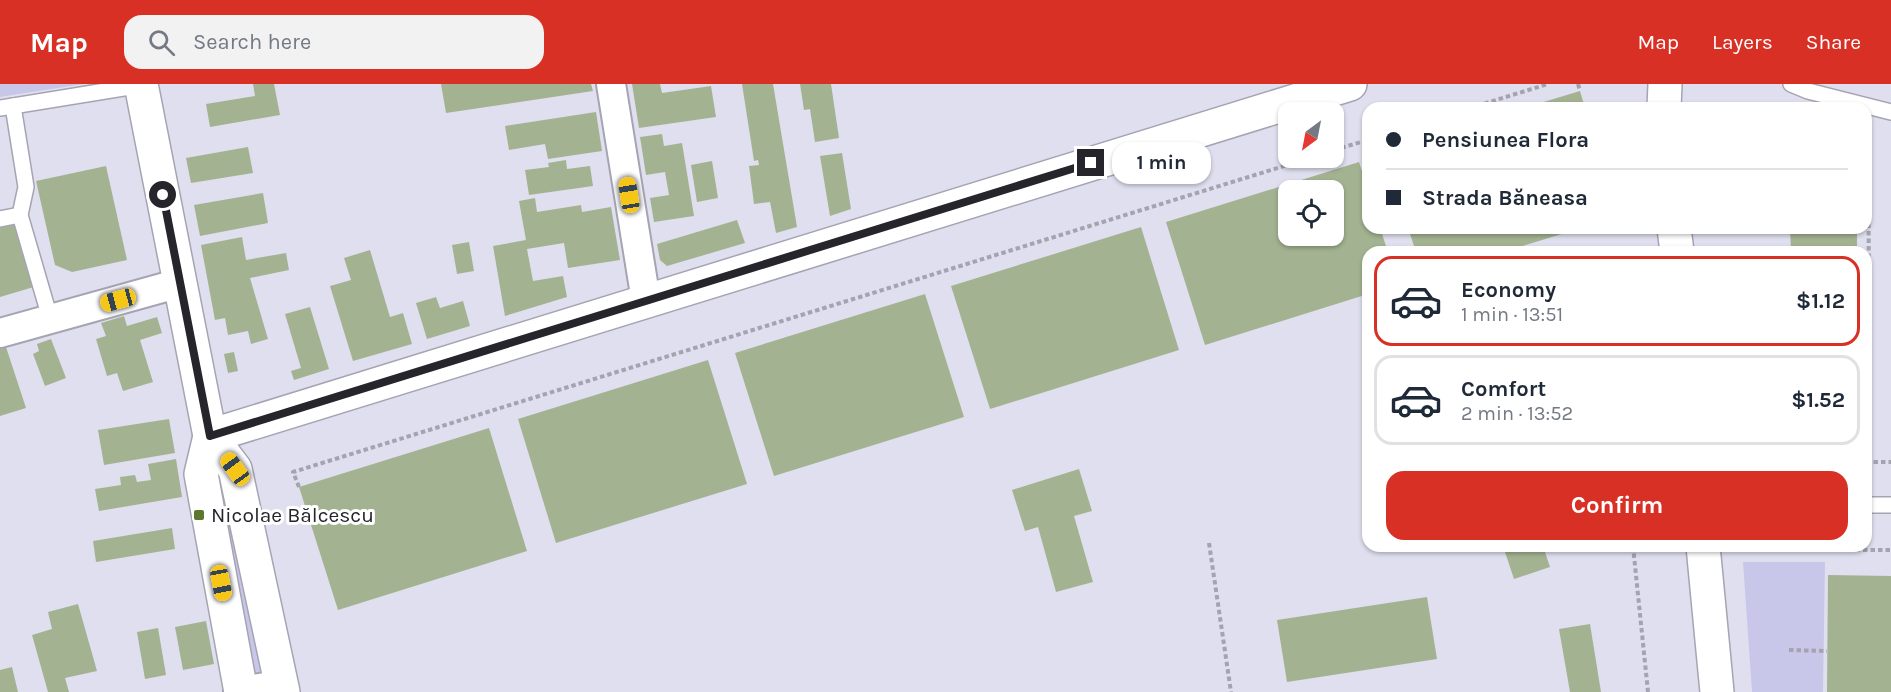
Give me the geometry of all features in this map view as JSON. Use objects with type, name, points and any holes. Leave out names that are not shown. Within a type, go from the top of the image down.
[{"type":"street","points":[[142,84],[210,436],[201,474],[240,692],[283,688],[235,469],[210,436]]},
{"type":"street","points":[[611,84],[646,301]]},
{"type":"street","points":[[210,436],[1350,84]]},
{"type":"street","points":[[1664,102],[1665,84]]},
{"type":"street","points":[[0,333],[180,283]]},
{"type":"street","points":[[1704,552],[1717,692]]},
{"type":"lane","points":[[50,318],[20,215],[26,187],[6,107],[142,84]]},
{"type":"lane","points":[[1791,84],[1808,91],[1851,102]]},
{"type":"lane","points":[[1872,107],[1891,112]]},
{"type":"lane","points":[[0,219],[20,215]]},
{"type":"lane","points":[[1872,505],[1891,505]]},
{"type":"path","points":[[1490,102],[1548,84]]},
{"type":"path","points":[[1578,84],[1580,91]]},
{"type":"path","points":[[1344,147],[1362,142]]},
{"type":"path","points":[[299,487],[294,472],[1278,168]]},
{"type":"path","points":[[1872,462],[1891,462]]},
{"type":"path","points":[[1209,543],[1231,692]]},
{"type":"path","points":[[1872,549],[1891,549]]},
{"type":"path","points":[[1634,552],[1648,692]]},
{"type":"path","points":[[1789,650],[1827,651]]},
{"type":"shaded area","points":[[0,84],[83,84],[0,97]]},
{"type":"shaded area","points":[[210,436],[280,671],[241,692]]},
{"type":"shaded area","points":[[1743,562],[1825,562],[1823,692],[1752,692]]},
{"type":"building","points":[[253,84],[274,84],[280,115],[210,127],[206,104],[255,96]]},
{"type":"building","points":[[441,84],[591,84],[593,91],[446,113]]},
{"type":"building","points":[[632,84],[660,84],[662,93],[711,86],[716,117],[639,128]]},
{"type":"building","points":[[742,84],[773,84],[797,227],[776,233],[770,202],[754,204],[749,166],[759,165],[758,160],[754,161]]},
{"type":"building","points":[[800,84],[831,84],[839,138],[815,142],[810,109],[804,110]]},
{"type":"building","points":[[1580,91],[1583,102],[1544,102]]},
{"type":"building","points":[[596,112],[602,151],[548,159],[545,144],[509,150],[505,126]]},
{"type":"building","points":[[662,134],[664,146],[682,143],[694,216],[654,222],[650,198],[669,195],[665,172],[646,175],[640,137]]},
{"type":"building","points":[[248,147],[253,173],[191,183],[186,158]]},
{"type":"building","points":[[842,153],[851,209],[830,216],[820,156]]},
{"type":"building","points":[[566,160],[567,169],[590,166],[593,186],[529,195],[525,170],[549,167],[548,163]]},
{"type":"building","points":[[712,161],[718,198],[697,202],[691,165]]},
{"type":"building","points":[[1359,162],[1362,171],[1362,234],[1382,234],[1386,246],[1362,246],[1362,296],[1205,345],[1166,222],[1278,187],[1278,246],[1344,246],[1344,180],[1301,180]]},
{"type":"building","points":[[106,166],[127,260],[72,272],[55,265],[36,181]]},
{"type":"building","points":[[263,193],[268,223],[200,236],[194,205]]},
{"type":"building","points":[[535,198],[537,212],[581,205],[582,212],[611,207],[620,260],[568,268],[564,243],[527,249],[533,281],[563,276],[567,297],[505,316],[493,246],[526,240],[519,201]]},
{"type":"building","points":[[737,220],[745,243],[667,266],[660,260],[657,244]]},
{"type":"building","points":[[16,221],[37,286],[0,297],[0,226]]},
{"type":"building","points":[[1141,227],[1179,350],[990,409],[951,286]]},
{"type":"building","points":[[1410,234],[1562,234],[1523,246],[1414,246]]},
{"type":"building","points":[[1790,234],[1857,234],[1857,246],[1791,246]]},
{"type":"building","points":[[242,237],[246,260],[286,253],[289,270],[250,278],[268,339],[251,344],[248,331],[228,335],[225,318],[215,320],[201,245]]},
{"type":"building","points":[[469,242],[474,271],[457,274],[452,245]]},
{"type":"building","points":[[370,250],[390,317],[403,313],[412,344],[353,361],[330,286],[351,280],[344,258]]},
{"type":"building","points":[[925,294],[964,417],[774,476],[735,353]]},
{"type":"building","points":[[436,297],[440,308],[463,301],[470,326],[427,339],[416,303]]},
{"type":"building","points":[[310,307],[329,369],[294,380],[291,371],[301,368],[285,314]]},
{"type":"building","points":[[124,316],[127,326],[157,317],[162,333],[140,340],[153,382],[123,391],[117,373],[107,376],[96,339],[106,336],[101,323]]},
{"type":"building","points":[[51,339],[66,378],[45,386],[33,354],[39,351],[37,344]]},
{"type":"building","points":[[6,347],[26,408],[0,416],[0,349]]},
{"type":"building","points":[[234,352],[238,371],[228,373],[224,354]]},
{"type":"building","points":[[708,360],[747,484],[556,543],[518,419]]},
{"type":"building","points":[[169,419],[175,453],[104,465],[98,430]]},
{"type":"building","points":[[489,428],[527,551],[338,610],[299,487]]},
{"type":"building","points":[[176,459],[182,497],[99,511],[95,489],[121,485],[120,477],[135,475],[137,482],[151,480],[148,464]]},
{"type":"building","points":[[1079,469],[1092,511],[1074,516],[1093,582],[1056,592],[1038,527],[1025,531],[1012,490]]},
{"type":"building","points":[[172,528],[175,549],[96,562],[93,541]]},
{"type":"building","points":[[1505,552],[1545,552],[1550,567],[1514,579]]},
{"type":"building","points":[[1828,575],[1891,576],[1891,692],[1827,692]]},
{"type":"building","points":[[1427,597],[1437,659],[1287,682],[1277,620]]},
{"type":"building","points":[[78,604],[97,671],[65,678],[69,692],[48,692],[32,635],[52,629],[48,612]]},
{"type":"building","points":[[206,621],[214,664],[183,670],[175,627]]},
{"type":"building","points":[[1590,624],[1601,692],[1570,692],[1559,629]]},
{"type":"building","points":[[158,628],[166,675],[145,679],[137,632]]},
{"type":"building","points":[[12,667],[18,692],[0,692],[0,670]]},
{"type":"place","name":"Nicolae Bălcescu","points":[[199,515]]},
{"type":"route","points":[[163,195],[210,436],[1091,163]]}]
